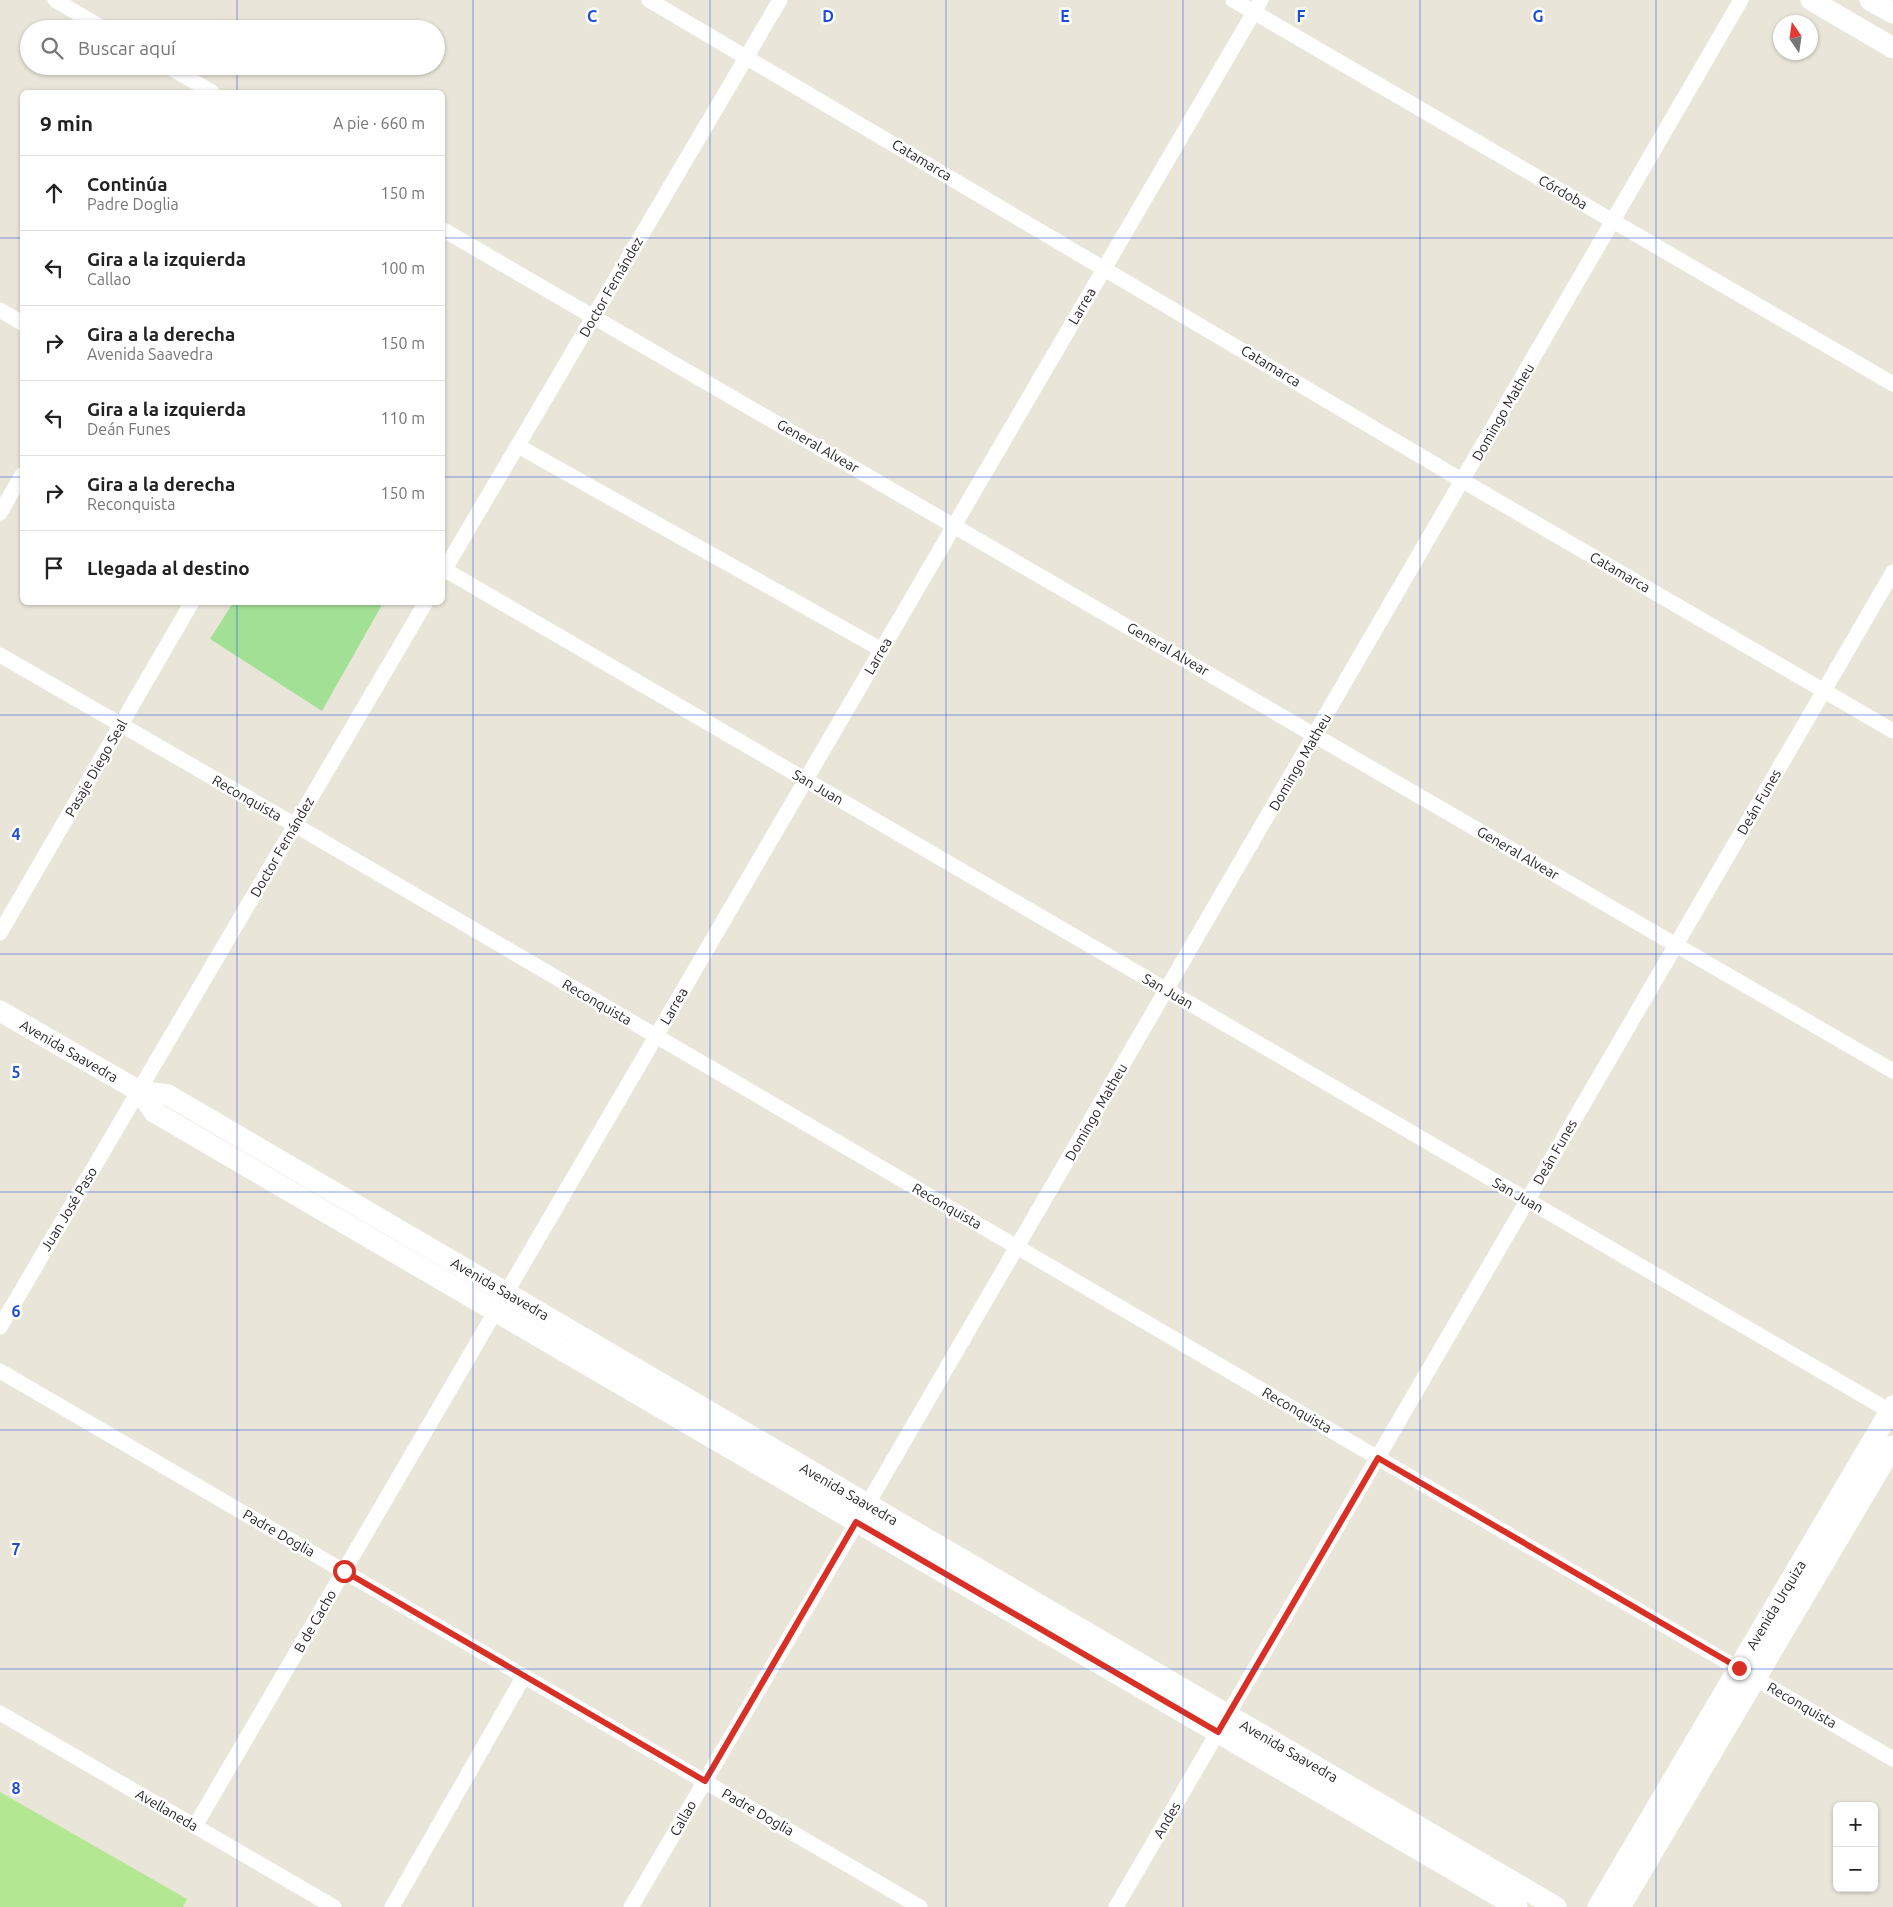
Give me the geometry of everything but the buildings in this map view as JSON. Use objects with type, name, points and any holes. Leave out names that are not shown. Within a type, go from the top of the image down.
[{"type":"street","points":[[55,0],[89,20]]},
{"type":"street","name":"Catamarca","points":[[649,0],[1893,731]]},
{"type":"street","name":"Doctor Fernández","points":[[445,568],[780,0]]},
{"type":"street","name":"Córdoba","points":[[1233,0],[1258,6],[1613,221],[1893,384]]},
{"type":"street","name":"Domingo Matheu","points":[[862,1514],[1741,0]]},
{"type":"street","points":[[1811,0],[1893,48]]},
{"type":"street","points":[[1870,0],[1893,13]]},
{"type":"street","name":"Larrea","points":[[495,1312],[1258,6]]},
{"type":"street","points":[[183,75],[209,90]]},
{"type":"street","name":"General Alvear","points":[[445,231],[1893,1071]]},
{"type":"street","points":[[0,310],[20,322]]},
{"type":"street","points":[[518,446],[882,650]]},
{"type":"street","points":[[0,513],[20,478]]},
{"type":"street","name":"San Juan","points":[[445,572],[1892,1410]]},
{"type":"street","name":"Deán Funes","points":[[1223,1724],[1893,572]]},
{"type":"street","name":"Pasaje Diego Seal","points":[[0,933],[190,605]]},
{"type":"street","name":"Doctor Fernández","points":[[139,1091],[424,605]]},
{"type":"street","name":"Reconquista","points":[[0,655],[1893,1758]]},
{"type":"street","name":"Avenida Saavedra","points":[[0,1011],[139,1091],[168,1095],[506,1293],[862,1514]]},
{"type":"street","name":"Avenida Saavedra","points":[[139,1091],[154,1112],[495,1312],[862,1514],[1223,1724],[1556,1907]]},
{"type":"street","name":"Juan José Paso","points":[[0,1326],[139,1091]]},
{"type":"street","name":"B de Cacho","points":[[195,1826],[495,1312]]},
{"type":"street","name":"Padre Doglia","points":[[0,1371],[920,1907]]},
{"type":"street","name":"Avenida Urquiza","points":[[1620,1907],[1892,1410]]},
{"type":"street","name":"Avenida Urquiza","points":[[1598,1907],[1893,1446]]},
{"type":"street","name":"Callao","points":[[631,1907],[862,1514]]},
{"type":"street","points":[[392,1907],[524,1676]]},
{"type":"street","name":"Avellaneda","points":[[0,1713],[334,1907]]},
{"type":"street","name":"Avenida Saavedra","points":[[1223,1724],[1517,1907]]},
{"type":"street","name":"Andes","points":[[1116,1907],[1223,1724]]},
{"type":"green space","points":[[232,605],[382,605],[322,711],[210,639]]},
{"type":"green space","points":[[0,1792],[187,1899],[183,1907],[0,1907]]},
{"type":"route","points":[[344,1571],[705,1781],[856,1522],[1218,1732],[1378,1458],[1739,1668]]}]
